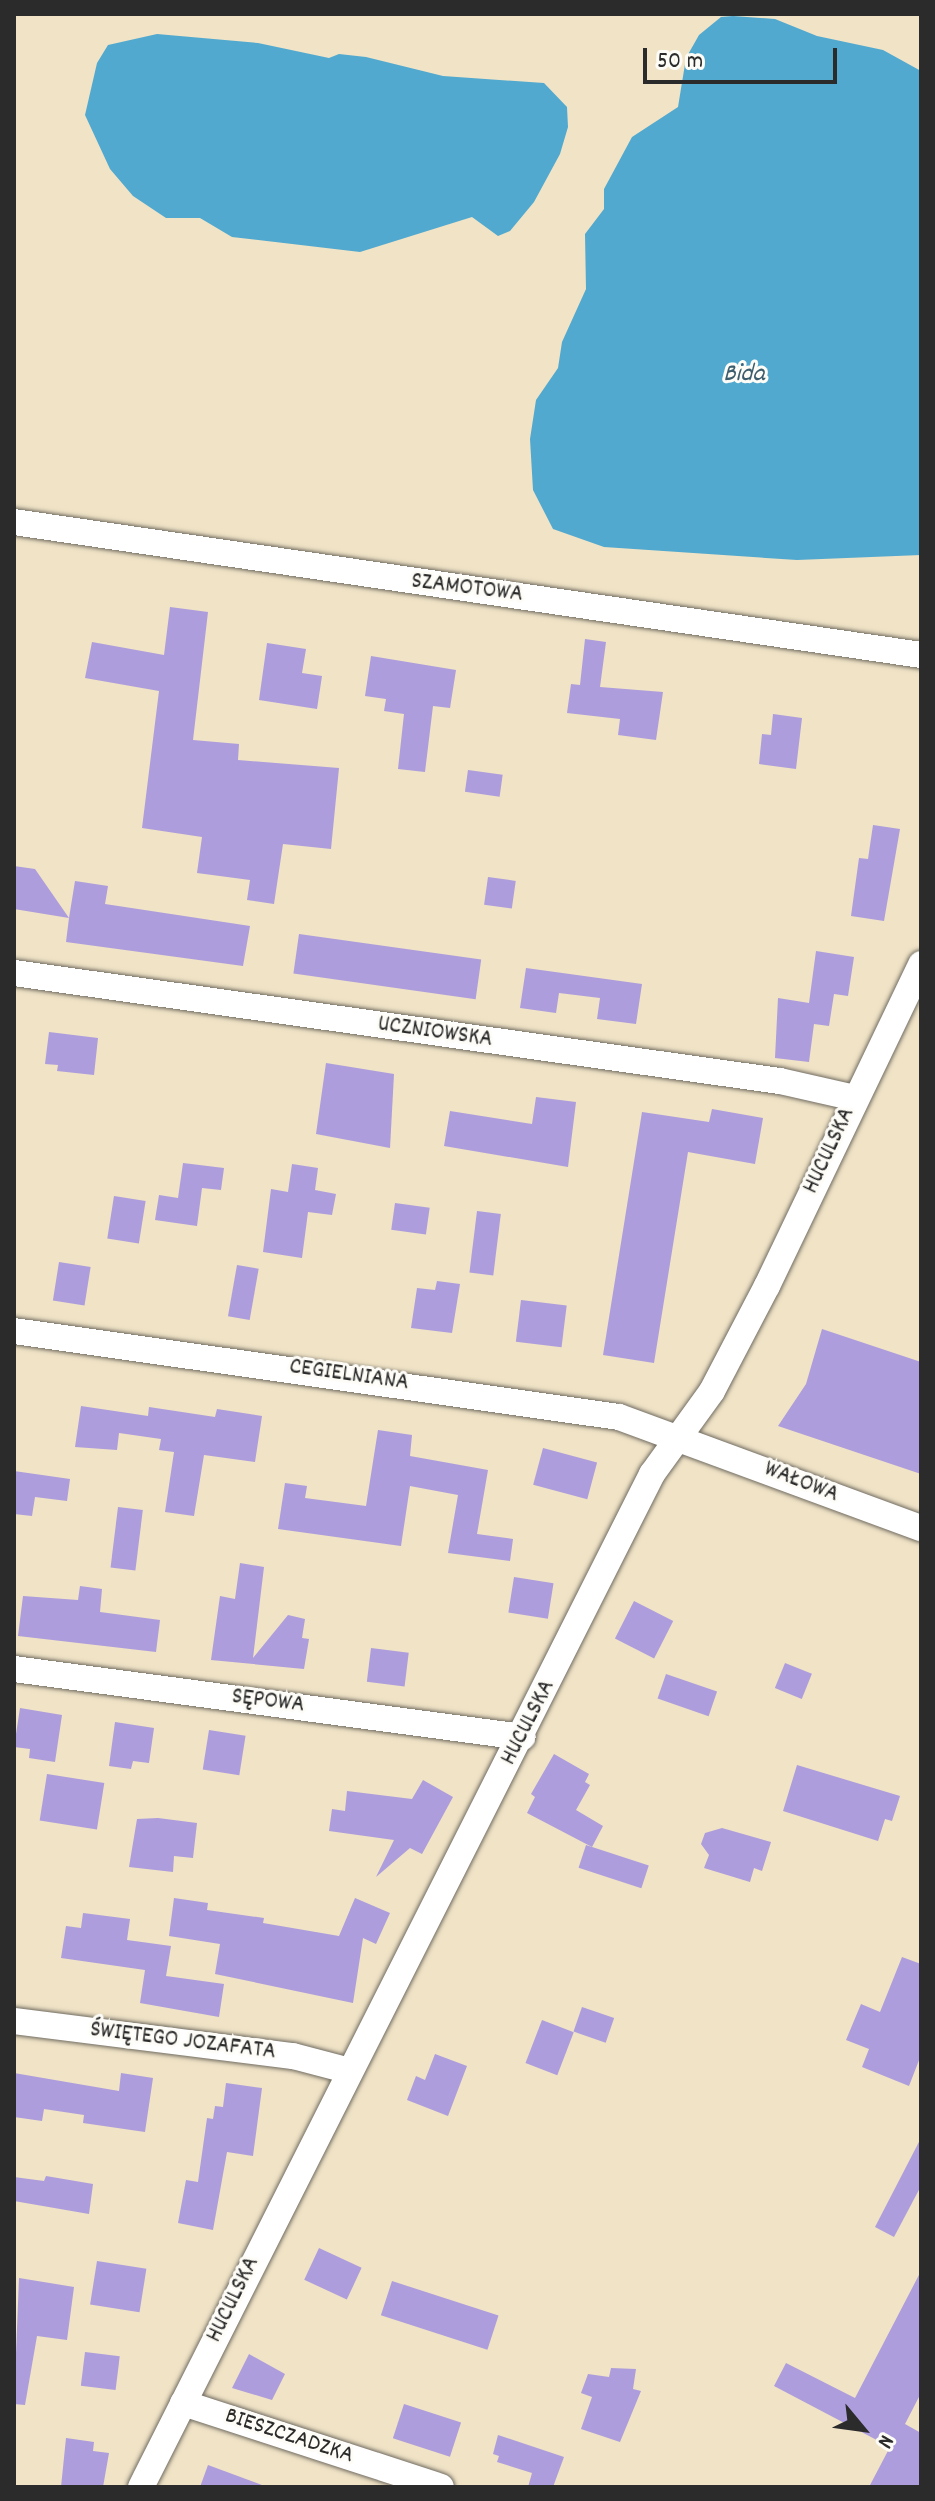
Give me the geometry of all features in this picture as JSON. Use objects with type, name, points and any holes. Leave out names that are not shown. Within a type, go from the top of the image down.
[{"type":"street","name":"SZAMOTOWA","points":[[14,522],[921,655]]},
{"type":"street","name":"HUCULSKA","points":[[141,2487],[652,1474],[712,1391],[767,1286],[921,964]]},
{"type":"street","name":"UCZNIOWSKA","points":[[14,973],[780,1081],[855,1098]]},
{"type":"street","name":"CEGIELNIANA","points":[[14,1331],[534,1401],[619,1417],[681,1437]]},
{"type":"street","name":"WAŁOWA","points":[[681,1437],[921,1528]]},
{"type":"street","name":"SĘPOWA","points":[[14,1669],[522,1737]]},
{"type":"street","name":"ŚWIĘTEGO JOZAFATA","points":[[14,2021],[293,2056],[350,2071]]},
{"type":"street","name":"BIESZCZADZKA","points":[[183,2403],[441,2487]]},
{"type":"water","name":"Bida","points":[[721,17],[775,19],[817,36],[883,50],[921,71],[921,555],[797,560],[604,547],[553,529],[533,490],[530,439],[536,400],[558,368],[562,342],[586,289],[585,234],[604,209],[604,189],[632,137],[678,107],[686,58],[699,35]]},
{"type":"water","points":[[157,34],[258,43],[329,58],[339,54],[366,57],[443,76],[544,83],[567,107],[568,127],[560,154],[534,202],[510,231],[498,236],[472,217],[360,252],[232,237],[200,218],[166,218],[133,196],[110,169],[85,115],[97,63],[108,45]]},
{"type":"building","points":[[170,607],[208,612],[193,740],[239,744],[238,760],[339,768],[331,849],[283,844],[274,904],[247,900],[250,880],[197,873],[202,837],[142,828],[159,691],[85,678],[92,642],[164,655]]},
{"type":"building","points":[[585,639],[606,642],[600,687],[663,692],[656,740],[618,735],[620,719],[567,713],[571,684],[580,685]]},
{"type":"building","points":[[267,643],[306,649],[302,673],[322,676],[317,709],[259,700]]},
{"type":"building","points":[[371,656],[456,670],[450,708],[433,706],[425,772],[398,769],[404,714],[384,711],[386,699],[365,696]]},
{"type":"building","points":[[773,714],[802,718],[796,769],[759,764],[762,734],[771,735]]},
{"type":"building","points":[[468,770],[503,775],[500,797],[465,792]]},
{"type":"building","points":[[873,825],[900,829],[884,921],[851,916],[859,858],[868,859]]},
{"type":"building","points":[[14,866],[35,869],[69,918],[14,909]]},
{"type":"building","points":[[488,877],[516,881],[512,909],[484,905]]},
{"type":"building","points":[[75,881],[108,886],[105,904],[250,926],[243,966],[66,942]]},
{"type":"building","points":[[299,934],[481,960],[476,999],[293,974]]},
{"type":"building","points":[[816,951],[854,957],[848,996],[834,994],[829,1026],[814,1024],[809,1062],[775,1058],[778,998],[809,1003]]},
{"type":"building","points":[[526,968],[642,984],[636,1024],[597,1019],[600,998],[559,993],[556,1013],[520,1008]]},
{"type":"building","points":[[49,1032],[98,1038],[94,1075],[57,1071],[58,1065],[45,1064]]},
{"type":"building","points":[[326,1063],[394,1074],[390,1148],[316,1134]]},
{"type":"building","points":[[536,1097],[576,1102],[568,1167],[444,1146],[450,1111],[532,1124]]},
{"type":"building","points":[[712,1109],[763,1118],[755,1164],[688,1152],[654,1363],[603,1355],[642,1112],[709,1122]]},
{"type":"building","points":[[183,1163],[224,1168],[221,1190],[202,1188],[197,1226],[155,1220],[159,1195],[178,1198]]},
{"type":"building","points":[[292,1164],[318,1168],[315,1190],[336,1194],[332,1215],[308,1212],[302,1258],[263,1252],[271,1189],[288,1192]]},
{"type":"building","points":[[114,1196],[146,1201],[139,1243],[107,1238]]},
{"type":"building","points":[[395,1203],[430,1208],[426,1235],[391,1230]]},
{"type":"building","points":[[477,1211],[501,1214],[493,1275],[469,1273]]},
{"type":"building","points":[[59,1262],[91,1267],[85,1306],[53,1301]]},
{"type":"building","points":[[237,1265],[259,1269],[250,1320],[228,1316]]},
{"type":"building","points":[[437,1281],[460,1284],[452,1333],[411,1328],[417,1288],[435,1290]]},
{"type":"building","points":[[521,1300],[567,1306],[562,1347],[516,1342]]},
{"type":"building","points":[[822,1329],[921,1362],[921,1474],[778,1426],[806,1384]]},
{"type":"building","points":[[81,1406],[148,1416],[149,1407],[215,1417],[217,1409],[262,1416],[255,1462],[204,1455],[194,1516],[165,1512],[174,1452],[159,1450],[161,1439],[119,1433],[117,1450],[75,1447]]},
{"type":"building","points":[[378,1430],[412,1435],[410,1456],[488,1470],[477,1534],[513,1539],[510,1561],[448,1553],[458,1495],[410,1486],[401,1546],[278,1529],[285,1483],[307,1486],[305,1498],[366,1506]]},
{"type":"building","points":[[543,1448],[597,1462],[587,1499],[533,1485]]},
{"type":"building","points":[[14,1471],[70,1479],[67,1501],[35,1497],[32,1516],[14,1514]]},
{"type":"building","points":[[118,1507],[143,1510],[135,1571],[111,1568]]},
{"type":"building","points":[[240,1563],[264,1567],[253,1658],[288,1615],[305,1619],[302,1638],[309,1639],[304,1669],[211,1660],[220,1596],[235,1599]]},
{"type":"building","points":[[514,1577],[554,1583],[548,1619],[508,1613]]},
{"type":"building","points":[[80,1586],[102,1589],[100,1612],[160,1620],[156,1652],[18,1636],[23,1596],[78,1600]]},
{"type":"building","points":[[634,1601],[673,1621],[654,1658],[615,1638]]},
{"type":"building","points":[[371,1648],[409,1653],[405,1686],[367,1682]]},
{"type":"building","points":[[785,1663],[812,1674],[802,1699],[775,1688]]},
{"type":"building","points":[[666,1674],[717,1692],[709,1716],[658,1699]]},
{"type":"building","points":[[20,1708],[62,1715],[55,1762],[29,1758],[30,1749],[14,1747]]},
{"type":"building","points":[[115,1722],[154,1728],[149,1763],[133,1761],[131,1769],[109,1766]]},
{"type":"building","points":[[209,1730],[246,1736],[239,1775],[203,1770]]},
{"type":"building","points":[[554,1754],[589,1774],[585,1782],[590,1785],[576,1810],[603,1826],[592,1847],[527,1813],[535,1797],[531,1794]]},
{"type":"building","points":[[797,1765],[900,1796],[892,1821],[885,1819],[878,1841],[783,1811]]},
{"type":"building","points":[[47,1774],[104,1783],[97,1829],[40,1820]]},
{"type":"building","points":[[423,1780],[453,1797],[422,1854],[410,1848],[376,1877],[394,1840],[329,1831],[332,1809],[345,1811],[347,1791],[412,1799]]},
{"type":"building","points":[[137,1819],[197,1823],[193,1858],[174,1856],[173,1872],[129,1867]]},
{"type":"building","points":[[722,1828],[771,1842],[762,1871],[754,1868],[750,1882],[704,1868],[709,1855],[701,1844],[705,1833]]},
{"type":"building","points":[[586,1845],[649,1865],[641,1888],[579,1868]]},
{"type":"building","points":[[174,1898],[208,1903],[207,1910],[264,1918],[263,1923],[339,1936],[355,1898],[390,1913],[376,1944],[363,1938],[353,2003],[215,1974],[220,1944],[169,1936]]},
{"type":"building","points":[[83,1913],[130,1919],[127,1940],[171,1946],[166,1976],[224,1984],[219,2017],[140,2003],[145,1970],[61,1958],[66,1926],[81,1928]]},
{"type":"building","points":[[902,1957],[921,1964],[921,2055],[909,2086],[862,2067],[869,2049],[846,2040],[861,2004],[880,2012]]},
{"type":"building","points":[[582,2007],[614,2018],[606,2043],[574,2032]]},
{"type":"building","points":[[542,2020],[574,2032],[557,2075],[526,2063]]},
{"type":"building","points":[[435,2054],[467,2066],[448,2116],[407,2100],[416,2076],[425,2080]]},
{"type":"building","points":[[14,2073],[119,2091],[121,2073],[153,2078],[145,2132],[83,2123],[84,2115],[44,2109],[42,2121],[14,2117]]},
{"type":"building","points":[[226,2083],[262,2088],[253,2156],[227,2152],[213,2230],[178,2223],[186,2180],[198,2182],[207,2118],[213,2119],[215,2106],[223,2107]]},
{"type":"building","points":[[921,2138],[921,2186],[894,2237],[875,2227]]},
{"type":"building","points":[[46,2176],[93,2184],[89,2214],[14,2201],[14,2177],[44,2181]]},
{"type":"building","points":[[319,2248],[362,2268],[347,2300],[304,2280]]},
{"type":"building","points":[[97,2261],[146,2269],[140,2312],[90,2304]]},
{"type":"building","points":[[921,2271],[921,2393],[905,2424],[921,2433],[921,2487],[869,2487],[890,2447],[774,2386],[786,2363],[855,2398]]},
{"type":"building","points":[[19,2278],[74,2287],[67,2340],[37,2336],[25,2405],[14,2404]]},
{"type":"building","points":[[392,2281],[499,2316],[487,2350],[381,2315]]},
{"type":"building","points":[[85,2352],[120,2356],[116,2390],[81,2386]]},
{"type":"building","points":[[249,2354],[285,2374],[272,2400],[232,2388]]},
{"type":"building","points":[[611,2368],[636,2369],[633,2389],[641,2391],[620,2442],[581,2429],[592,2397],[581,2393],[588,2374],[609,2377]]},
{"type":"building","points":[[404,2404],[461,2423],[450,2457],[393,2438]]},
{"type":"building","points":[[498,2435],[564,2457],[553,2487],[528,2487],[532,2473],[497,2462],[499,2456],[493,2454]]},
{"type":"building","points":[[66,2438],[94,2442],[93,2451],[109,2453],[103,2487],[61,2487]]},
{"type":"building","points":[[208,2465],[262,2485],[262,2487],[200,2487]]}]
